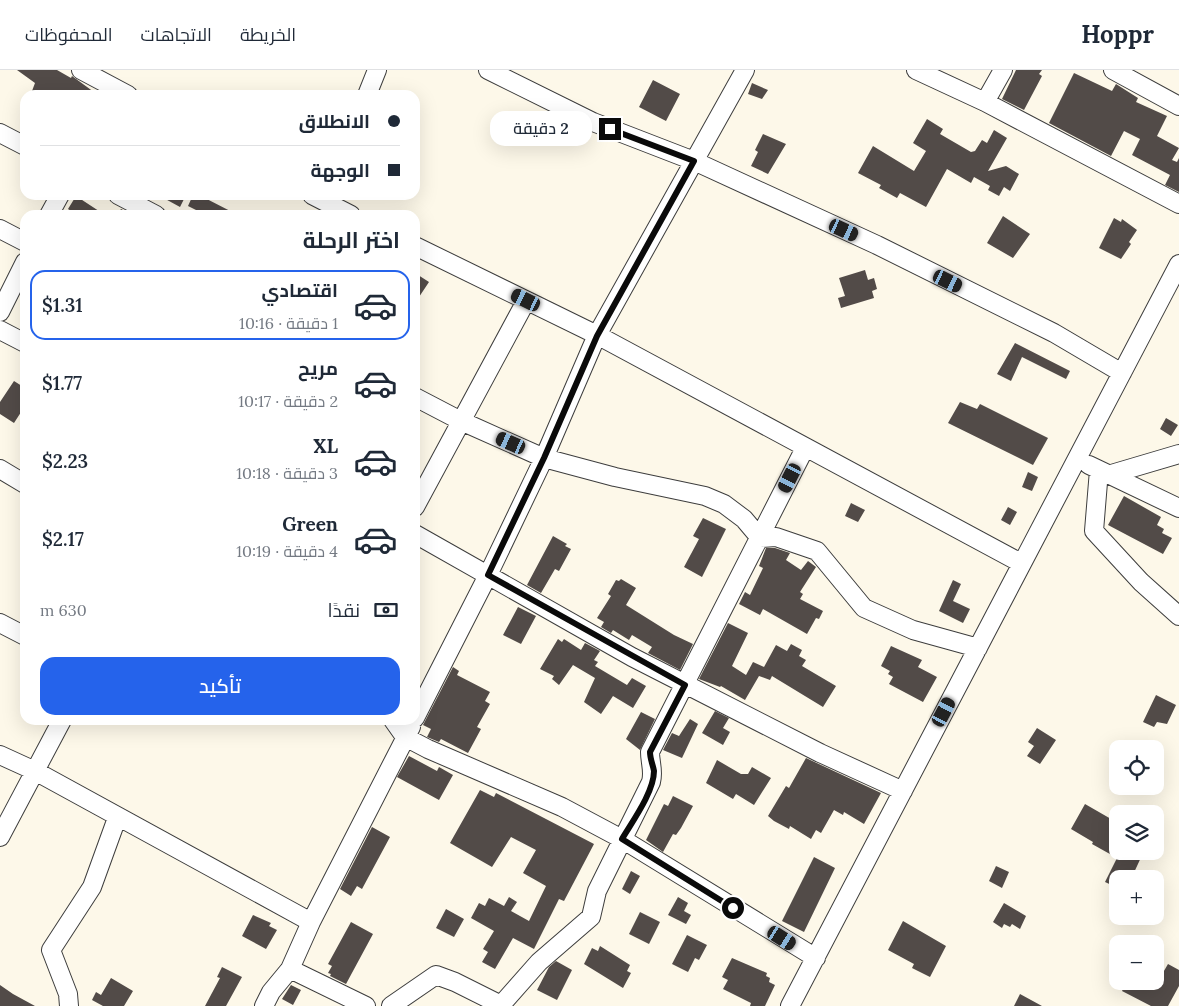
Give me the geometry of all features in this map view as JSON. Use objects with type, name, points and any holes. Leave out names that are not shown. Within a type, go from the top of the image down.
[{"type":"street","points":[[80,70],[114,90]]},
{"type":"street","points":[[369,90],[377,70]]},
{"type":"street","points":[[488,70],[594,122],[694,161],[886,250],[1054,333],[1122,373]]},
{"type":"street","points":[[420,709],[488,575],[544,458],[597,336],[745,70]]},
{"type":"street","points":[[916,70],[985,102],[1179,204]]},
{"type":"street","points":[[985,102],[1003,70]]},
{"type":"street","points":[[1113,70],[1179,106]]},
{"type":"street","points":[[1142,70],[1155,92]]},
{"type":"street","points":[[0,133],[20,143]]},
{"type":"street","points":[[128,200],[146,210]]},
{"type":"street","points":[[319,202],[339,210]]},
{"type":"street","points":[[0,229],[20,239]]},
{"type":"street","points":[[420,248],[597,336],[1021,563]]},
{"type":"street","points":[[790,1006],[1179,264]]},
{"type":"street","points":[[0,312],[20,272]]},
{"type":"street","points":[[420,498],[526,300]]},
{"type":"street","points":[[0,330],[20,340]]},
{"type":"street","points":[[420,400],[461,421],[544,458],[615,478],[704,496],[724,504],[744,519],[760,538]]},
{"type":"street","points":[[391,1006],[436,975],[502,1006],[539,962],[591,917],[598,891],[622,839],[642,805],[652,782],[654,770],[650,761],[650,752],[805,448]]},
{"type":"street","points":[[1104,472],[1179,454]]},
{"type":"street","points":[[1076,459],[1179,508]]},
{"type":"street","points":[[0,469],[20,481]]},
{"type":"street","points":[[1104,472],[1094,531],[1141,582],[1179,616]]},
{"type":"street","points":[[420,537],[685,685],[820,754],[903,791]]},
{"type":"street","points":[[760,538],[776,537],[817,551],[864,608],[913,630],[978,648]]},
{"type":"street","points":[[0,624],[20,634]]},
{"type":"street","points":[[0,837],[4,818],[35,771],[59,725]]},
{"type":"street","points":[[397,725],[406,737],[469,768],[562,807],[622,839],[816,958]]},
{"type":"street","points":[[264,1006],[271,992],[290,969],[311,922],[412,725]]},
{"type":"street","points":[[0,756],[35,771],[117,818],[311,922]]},
{"type":"street","points":[[69,1006],[68,994],[51,950],[92,887],[117,818]]},
{"type":"street","points":[[290,969],[366,1006]]},
{"type":"building","points":[[17,70],[57,70],[71,78],[72,76],[91,90],[32,90],[35,83]]},
{"type":"building","points":[[1016,70],[1042,70],[1039,74],[1042,76],[1024,110],[1002,99]]},
{"type":"building","points":[[1074,73],[1112,91],[1116,84],[1138,98],[1136,102],[1167,116],[1157,136],[1179,148],[1172,160],[1177,162],[1179,158],[1179,192],[1165,185],[1170,175],[1132,155],[1140,139],[1124,131],[1111,156],[1049,123]]},
{"type":"building","points":[[653,80],[680,94],[666,121],[639,107]]},
{"type":"building","points":[[752,83],[768,90],[762,99],[748,94]]},
{"type":"building","points":[[927,119],[943,129],[940,134],[971,152],[975,151],[982,140],[987,143],[994,130],[1007,138],[988,171],[1006,166],[1019,174],[1010,191],[1004,187],[999,196],[988,190],[990,186],[974,177],[971,183],[947,169],[926,207],[900,193],[897,198],[879,188],[881,185],[858,173],[873,146],[914,171],[926,151],[913,143]]},
{"type":"building","points":[[763,134],[786,144],[768,174],[751,166],[758,152],[755,150]]},
{"type":"building","points":[[74,200],[82,200],[97,210],[70,210],[68,209]]},
{"type":"building","points":[[167,200],[184,200],[180,207]]},
{"type":"building","points":[[191,200],[209,200],[228,210],[196,210],[188,206]]},
{"type":"building","points":[[1003,216],[1030,234],[1013,258],[987,243]]},
{"type":"building","points":[[1114,218],[1121,222],[1122,219],[1137,230],[1129,242],[1131,244],[1121,259],[1099,248]]},
{"type":"building","points":[[865,270],[868,280],[874,278],[877,289],[872,291],[874,298],[841,308],[838,298],[845,296],[839,278]]},
{"type":"building","points":[[420,276],[429,282],[420,296]]},
{"type":"building","points":[[1015,343],[1070,371],[1066,379],[1022,357],[1011,381],[997,374]]},
{"type":"building","points":[[14,381],[20,385],[20,414],[14,423],[0,414],[0,402]]},
{"type":"building","points":[[960,402],[977,409],[980,404],[1048,438],[1033,465],[948,423]]},
{"type":"building","points":[[1166,418],[1178,425],[1171,436],[1160,429]]},
{"type":"building","points":[[1028,472],[1038,477],[1032,491],[1022,487]]},
{"type":"building","points":[[1124,496],[1161,517],[1157,525],[1164,529],[1162,533],[1172,538],[1163,554],[1108,525]]},
{"type":"building","points":[[851,503],[865,510],[858,522],[845,516]]},
{"type":"building","points":[[1008,507],[1017,512],[1010,525],[1001,520]]},
{"type":"building","points":[[703,518],[726,529],[702,577],[684,567],[699,539],[693,536]]},
{"type":"building","points":[[553,536],[567,544],[565,546],[571,549],[559,571],[555,569],[541,593],[527,585]]},
{"type":"building","points":[[766,548],[775,548],[790,553],[786,560],[801,570],[808,561],[816,567],[800,592],[803,594],[800,599],[823,611],[819,619],[816,618],[807,634],[763,609],[760,615],[739,604],[745,592],[750,595],[763,568],[759,566]]},
{"type":"building","points":[[621,579],[636,588],[626,605],[674,635],[693,644],[680,670],[648,653],[652,647],[632,635],[629,640],[613,630],[611,633],[601,627],[604,622],[597,618],[611,596],[608,594],[616,580],[619,581]]},
{"type":"building","points":[[953,580],[961,584],[953,601],[970,609],[963,623],[939,611]]},
{"type":"building","points":[[518,607],[536,616],[521,644],[503,635]]},
{"type":"building","points":[[728,623],[748,633],[732,666],[746,675],[753,662],[764,667],[776,645],[787,651],[791,644],[802,650],[799,656],[806,660],[802,666],[836,686],[823,707],[772,676],[770,680],[759,676],[745,700],[721,686],[699,679]]},
{"type":"building","points":[[558,639],[562,642],[564,639],[581,650],[585,643],[600,651],[594,660],[598,662],[595,666],[627,685],[632,678],[646,686],[633,708],[613,696],[601,714],[584,702],[595,678],[573,665],[559,685],[552,679],[554,676],[540,669]]},
{"type":"building","points":[[891,646],[922,660],[918,667],[937,677],[923,702],[889,684],[893,677],[888,674],[890,671],[881,666]]},
{"type":"building","points":[[453,667],[459,671],[457,675],[490,692],[485,701],[490,704],[477,727],[481,729],[468,753],[441,739],[439,742],[427,737],[431,729],[423,725]]},
{"type":"building","points":[[1156,695],[1176,705],[1167,724],[1157,722],[1154,727],[1143,722]]},
{"type":"building","points":[[715,711],[729,718],[723,728],[730,732],[723,745],[702,733]]},
{"type":"building","points":[[641,712],[655,719],[640,750],[626,739]]},
{"type":"building","points":[[690,719],[698,724],[682,758],[663,750],[672,733],[679,736]]},
{"type":"building","points":[[1037,728],[1056,740],[1040,764],[1027,756],[1034,746],[1028,742]]},
{"type":"building","points":[[409,756],[437,771],[439,767],[453,775],[439,800],[397,777]]},
{"type":"building","points":[[806,758],[881,793],[864,824],[844,812],[843,815],[834,810],[821,833],[816,830],[811,839],[790,826],[789,829],[774,821],[768,816],[786,786],[789,788]]},
{"type":"building","points":[[717,760],[741,774],[748,774],[752,767],[771,778],[754,805],[736,794],[733,799],[706,783]]},
{"type":"building","points":[[480,790],[494,797],[496,793],[594,844],[564,901],[559,899],[534,949],[513,938],[495,969],[482,962],[488,952],[483,949],[494,931],[471,918],[479,903],[485,906],[489,898],[504,906],[509,897],[517,902],[511,911],[529,921],[546,886],[523,873],[536,850],[511,837],[492,867],[450,843]]},
{"type":"building","points":[[673,796],[693,806],[681,828],[676,835],[673,834],[663,852],[646,840],[664,804],[668,806]]},
{"type":"building","points":[[1085,804],[1109,818],[1109,854],[1092,844],[1093,842],[1071,829]]},
{"type":"building","points":[[372,827],[390,837],[362,889],[357,886],[351,896],[340,889]]},
{"type":"building","points":[[814,857],[835,868],[804,932],[782,921]]},
{"type":"building","points":[[1116,860],[1140,860],[1135,870],[1111,870]]},
{"type":"building","points":[[996,866],[1009,872],[1002,888],[989,881]]},
{"type":"building","points":[[631,871],[640,876],[630,894],[622,889]]},
{"type":"building","points":[[1109,874],[1109,884],[1105,882]]},
{"type":"building","points":[[678,897],[688,903],[684,911],[691,915],[686,924],[668,915]]},
{"type":"building","points":[[1004,903],[1026,916],[1020,929],[1012,924],[1010,927],[1004,924],[1002,928],[993,922]]},
{"type":"building","points":[[446,909],[464,919],[454,937],[436,928]]},
{"type":"building","points":[[640,912],[660,922],[649,944],[629,934]]},
{"type":"building","points":[[253,915],[271,923],[269,926],[277,930],[266,949],[242,936]]},
{"type":"building","points":[[903,921],[946,946],[930,977],[912,968],[914,964],[888,950]]},
{"type":"building","points":[[351,922],[373,934],[346,984],[330,976],[331,974],[328,973],[332,966],[328,964]]},
{"type":"building","points":[[687,935],[707,945],[699,960],[695,958],[688,972],[672,964]]},
{"type":"building","points":[[600,946],[630,965],[627,971],[631,973],[623,988],[584,964],[592,948],[598,951]]},
{"type":"building","points":[[732,958],[767,973],[766,976],[770,978],[769,982],[775,985],[765,1006],[750,1006],[751,1003],[723,989],[728,980],[722,977]]},
{"type":"building","points":[[556,961],[572,970],[557,1000],[537,990],[549,967]]},
{"type":"building","points":[[1168,964],[1179,970],[1179,986],[1168,1006],[1151,1006],[1122,991],[1164,990],[1164,971]]},
{"type":"building","points":[[222,967],[242,977],[226,1006],[205,1006],[220,978],[217,977]]},
{"type":"building","points":[[111,978],[133,991],[124,1006],[103,1006],[92,1000],[96,992],[101,995]]},
{"type":"building","points":[[0,985],[13,994],[35,1006],[0,1006]]},
{"type":"building","points":[[291,985],[301,990],[293,1005],[282,999]]},
{"type":"building","points":[[1020,994],[1042,1006],[1014,1006]]},
{"type":"route","points":[[610,129],[694,161],[597,336],[544,458],[488,575],[685,685],[650,752],[650,761],[654,770],[652,782],[642,805],[622,839],[733,908]]}]
